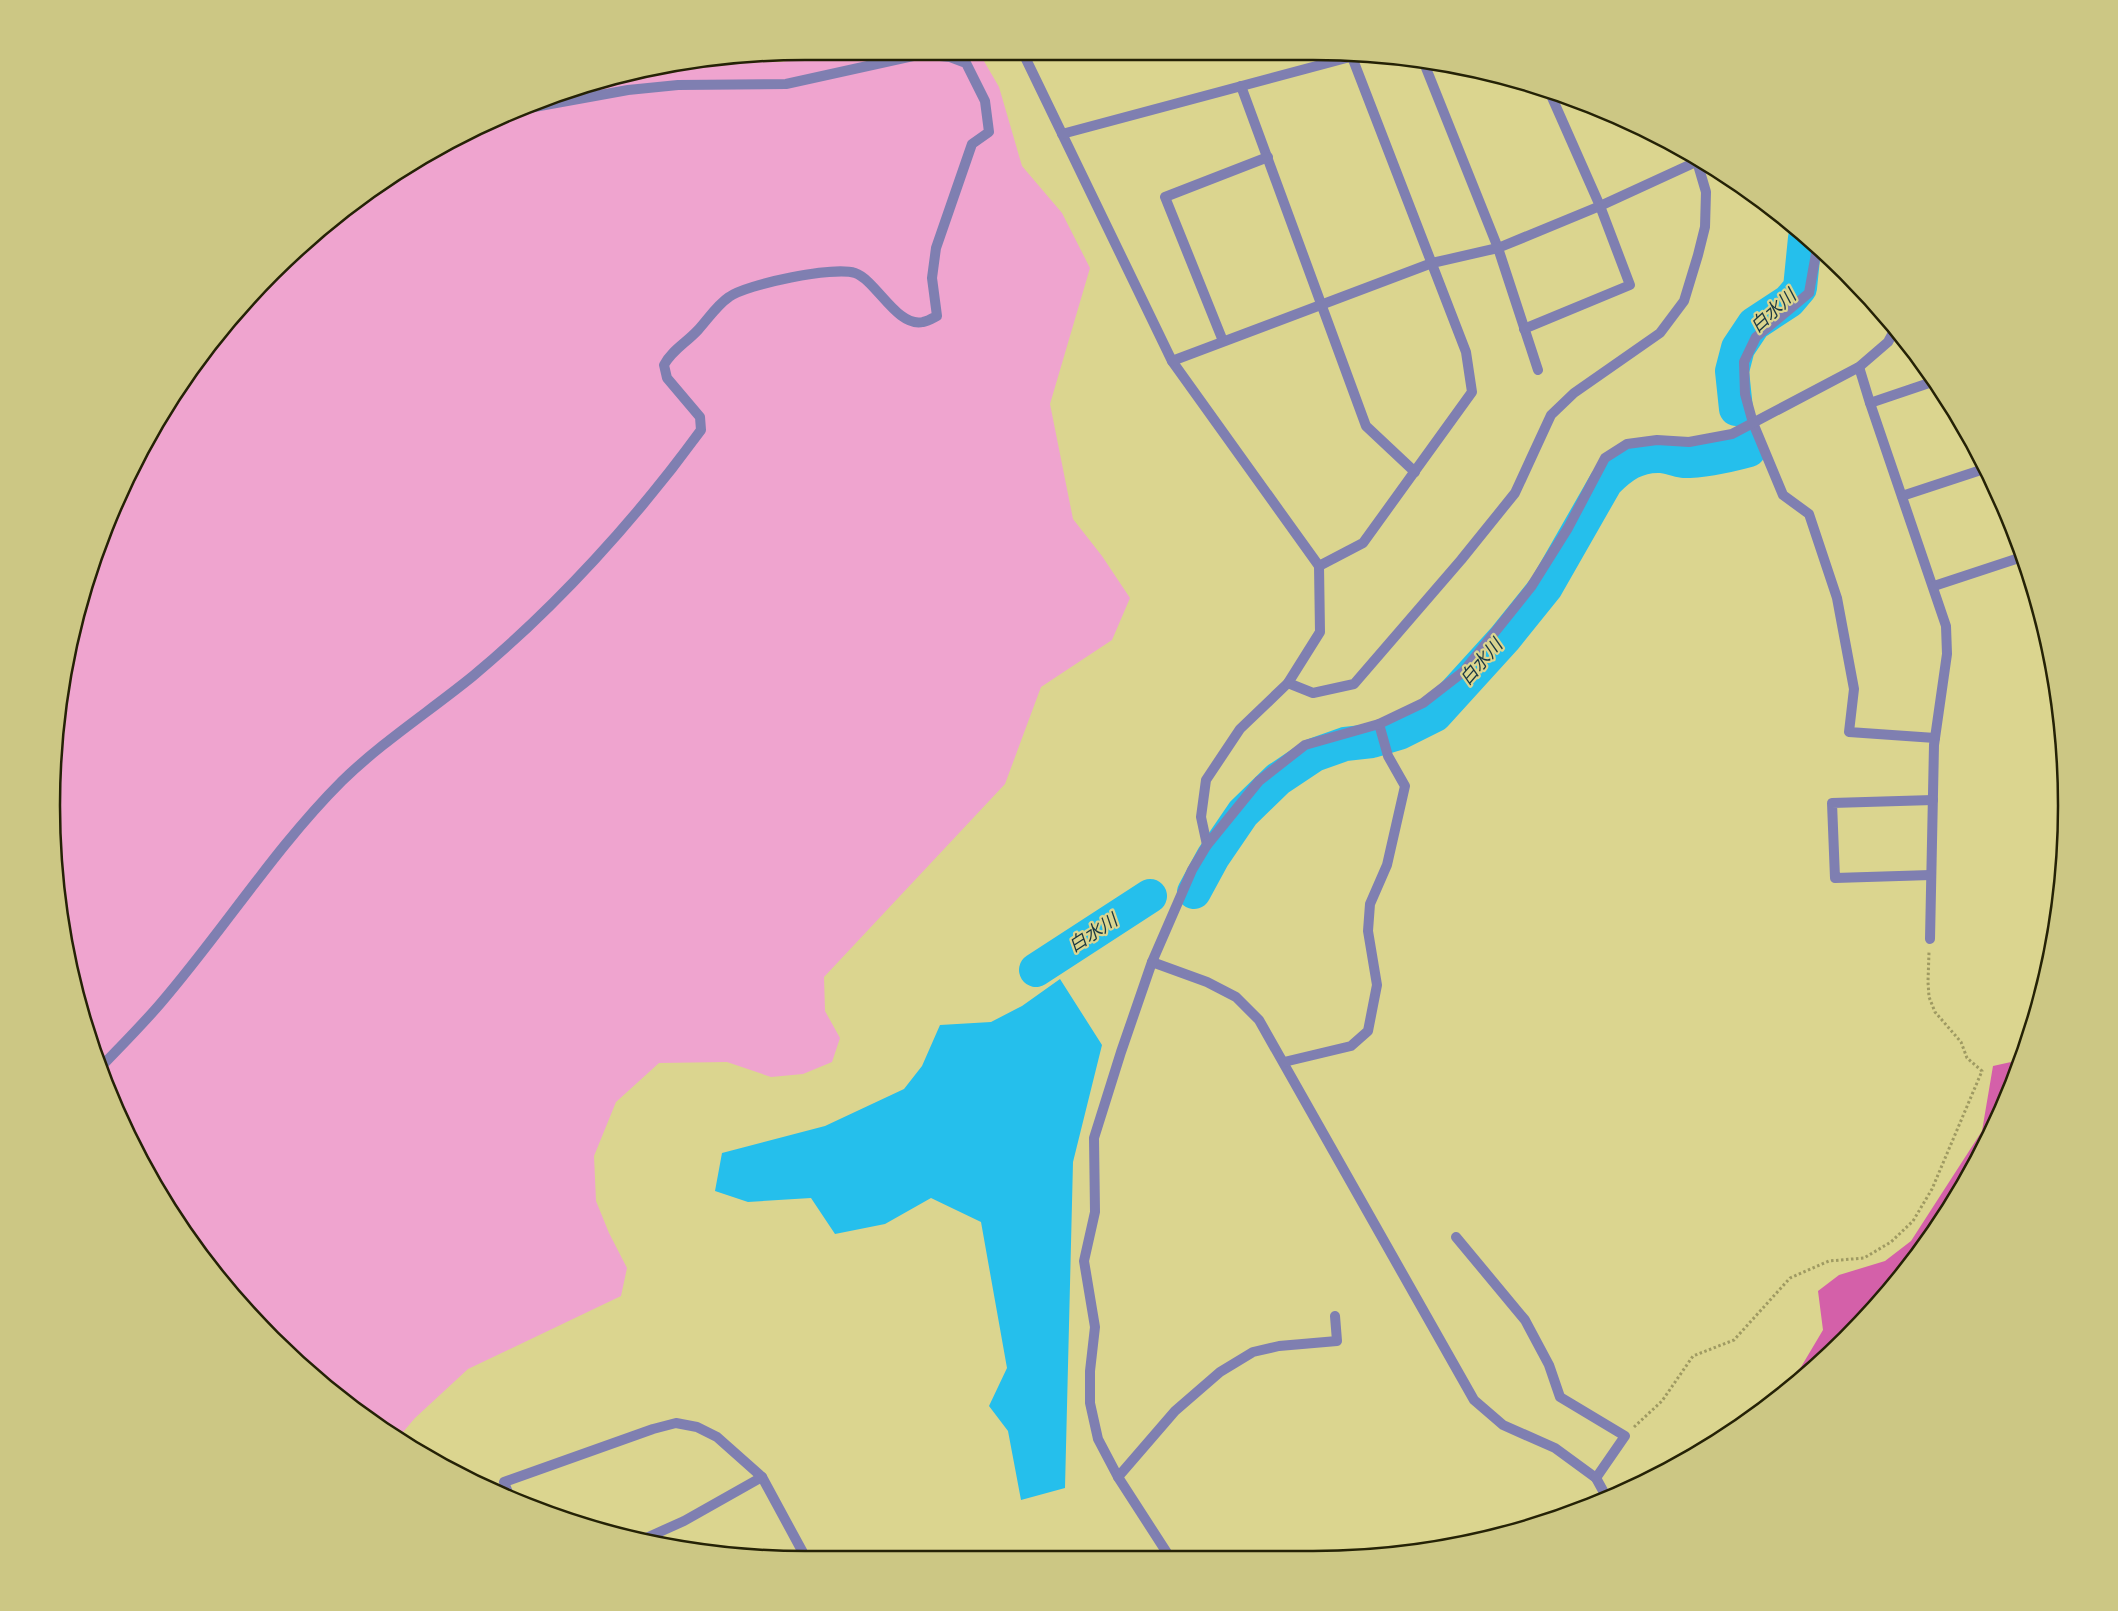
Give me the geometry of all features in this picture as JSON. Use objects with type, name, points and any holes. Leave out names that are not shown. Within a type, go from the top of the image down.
[{"type":"street","points":[[556,104],[628,90],[678,85],[786,84],[895,60]]},
{"type":"street","points":[[106,1062],[161,1003],[294,832],[343,780],[474,675],[530,624],[608,545],[664,481],[701,430],[700,417],[667,378],[664,365],[669,355],[696,332],[730,296],[746,289],[784,279],[843,270],[856,273],[906,319],[922,323],[937,316],[932,278],[936,248],[972,144],[989,132],[985,101],[966,63],[958,60]]},
{"type":"street","points":[[1026,60],[1172,361],[1319,566],[1320,632],[1288,683],[1240,729],[1206,780],[1202,817],[1207,844]]},
{"type":"street","points":[[1062,134],[1337,61]]},
{"type":"street","points":[[1319,566],[1363,543],[1472,392],[1466,352],[1354,62]]},
{"type":"street","points":[[1426,69],[1498,248],[1538,370]]},
{"type":"street","points":[[1241,86],[1366,426],[1415,472]]},
{"type":"street","points":[[1524,329],[1630,285],[1600,206],[1553,100]]},
{"type":"street","points":[[1223,341],[1165,197],[1268,157]]},
{"type":"street","points":[[1172,361],[1432,263],[1498,248],[1600,206],[1690,163]]},
{"type":"street","points":[[1288,683],[1313,693],[1354,684],[1461,560],[1515,493],[1551,415],[1574,393],[1660,332],[1684,301],[1705,227],[1706,192],[1700,169]]},
{"type":"street","points":[[1816,256],[1809,293],[1756,337],[1744,362],[1745,394],[1754,423],[1783,495],[1809,514],[1837,598],[1854,689],[1849,732],[1935,738]]},
{"type":"street","points":[[1166,1551],[1118,1477],[1098,1439],[1090,1403],[1090,1371],[1095,1327],[1084,1261],[1095,1212],[1094,1138],[1152,962],[1192,870],[1207,844],[1260,780],[1305,744],[1379,724],[1423,703],[1463,672],[1531,587],[1568,528],[1605,458],[1627,444],[1657,440],[1689,442],[1732,434],[1859,367],[1888,342],[1891,336]]},
{"type":"street","points":[[1859,367],[1946,626],[1947,654],[1935,738],[1930,939]]},
{"type":"street","points":[[1870,403],[1927,384]]},
{"type":"street","points":[[1902,496],[1978,471]]},
{"type":"street","points":[[1934,586],[2015,559]]},
{"type":"street","points":[[1284,1062],[1351,1046],[1368,1031],[1377,985],[1368,930],[1370,904],[1387,866],[1405,786],[1388,756],[1379,724]]},
{"type":"street","points":[[1931,875],[1835,878],[1832,803],[1933,800]]},
{"type":"street","points":[[1152,962],[1207,982],[1236,997],[1259,1020],[1474,1400],[1503,1425],[1555,1448],[1596,1478],[1603,1492]]},
{"type":"street","points":[[1456,1237],[1525,1320],[1549,1365],[1560,1397],[1624,1436],[1596,1478]]},
{"type":"street","points":[[1118,1477],[1175,1411],[1220,1372],[1253,1352],[1279,1346],[1337,1341],[1334,1316]]},
{"type":"street","points":[[506,1488],[504,1482],[653,1429],[676,1423],[697,1427],[717,1438],[762,1477],[802,1551]]},
{"type":"street","points":[[652,1535],[684,1520],[762,1477]]},
{"type":"path","points":[[1624,1436],[1662,1401],[1693,1356],[1734,1340],[1790,1278],[1829,1261],[1864,1258],[1891,1242],[1914,1221],[1932,1189],[1982,1071],[1966,1058],[1961,1042],[1935,1012],[1929,997],[1930,939]]},
{"type":"shaded area","points":[[806,60],[983,60],[999,87],[1022,166],[1062,213],[1090,268],[1050,404],[1073,519],[1102,556],[1130,598],[1112,640],[1041,687],[1005,784],[824,977],[825,1011],[840,1038],[832,1062],[803,1074],[771,1077],[727,1062],[659,1063],[616,1102],[594,1156],[596,1201],[609,1233],[627,1268],[621,1296],[468,1369],[415,1418],[403,1432],[352,1397],[314,1366],[278,1333],[245,1297],[186,1220],[160,1178],[137,1135],[117,1091],[85,998],[74,951],[66,903],[62,854],[60,806],[66,708],[74,660],[85,613],[117,520],[137,476],[160,433],[186,391],[214,352],[278,278],[352,214],[391,186],[433,160],[476,137],[520,117],[566,100],[613,85],[660,74],[708,66]]},
{"type":"shaded area","points":[[2012,1062],[1981,1135],[1958,1178],[1932,1220],[1873,1297],[1840,1333],[1796,1373],[1823,1330],[1818,1291],[1839,1275],[1885,1261],[1911,1241],[1982,1131],[1993,1066]]},
{"type":"water","points":[[1060,979],[1102,1045],[1073,1162],[1065,1488],[1021,1500],[1008,1431],[989,1406],[1007,1368],[981,1222],[931,1198],[885,1224],[835,1234],[811,1198],[748,1202],[715,1191],[722,1153],[825,1126],[904,1089],[922,1066],[940,1025],[991,1022],[1022,1006]]},
{"type":"waterway","name":"白水川","points":[[1736,409],[1732,371],[1738,348],[1754,324],[1789,301],[1800,288],[1804,245]]},
{"type":"waterway","name":"白水川","points":[[1194,892],[1213,857],[1243,813],[1278,779],[1314,755],[1345,744],[1372,741],[1399,733],[1435,715],[1505,638],[1546,587],[1606,482],[1618,471],[1644,457],[1663,456],[1683,461],[1692,461],[1733,454],[1749,450],[1746,441]]},
{"type":"waterway","name":"白水川","points":[[1036,970],[1150,896]]}]
